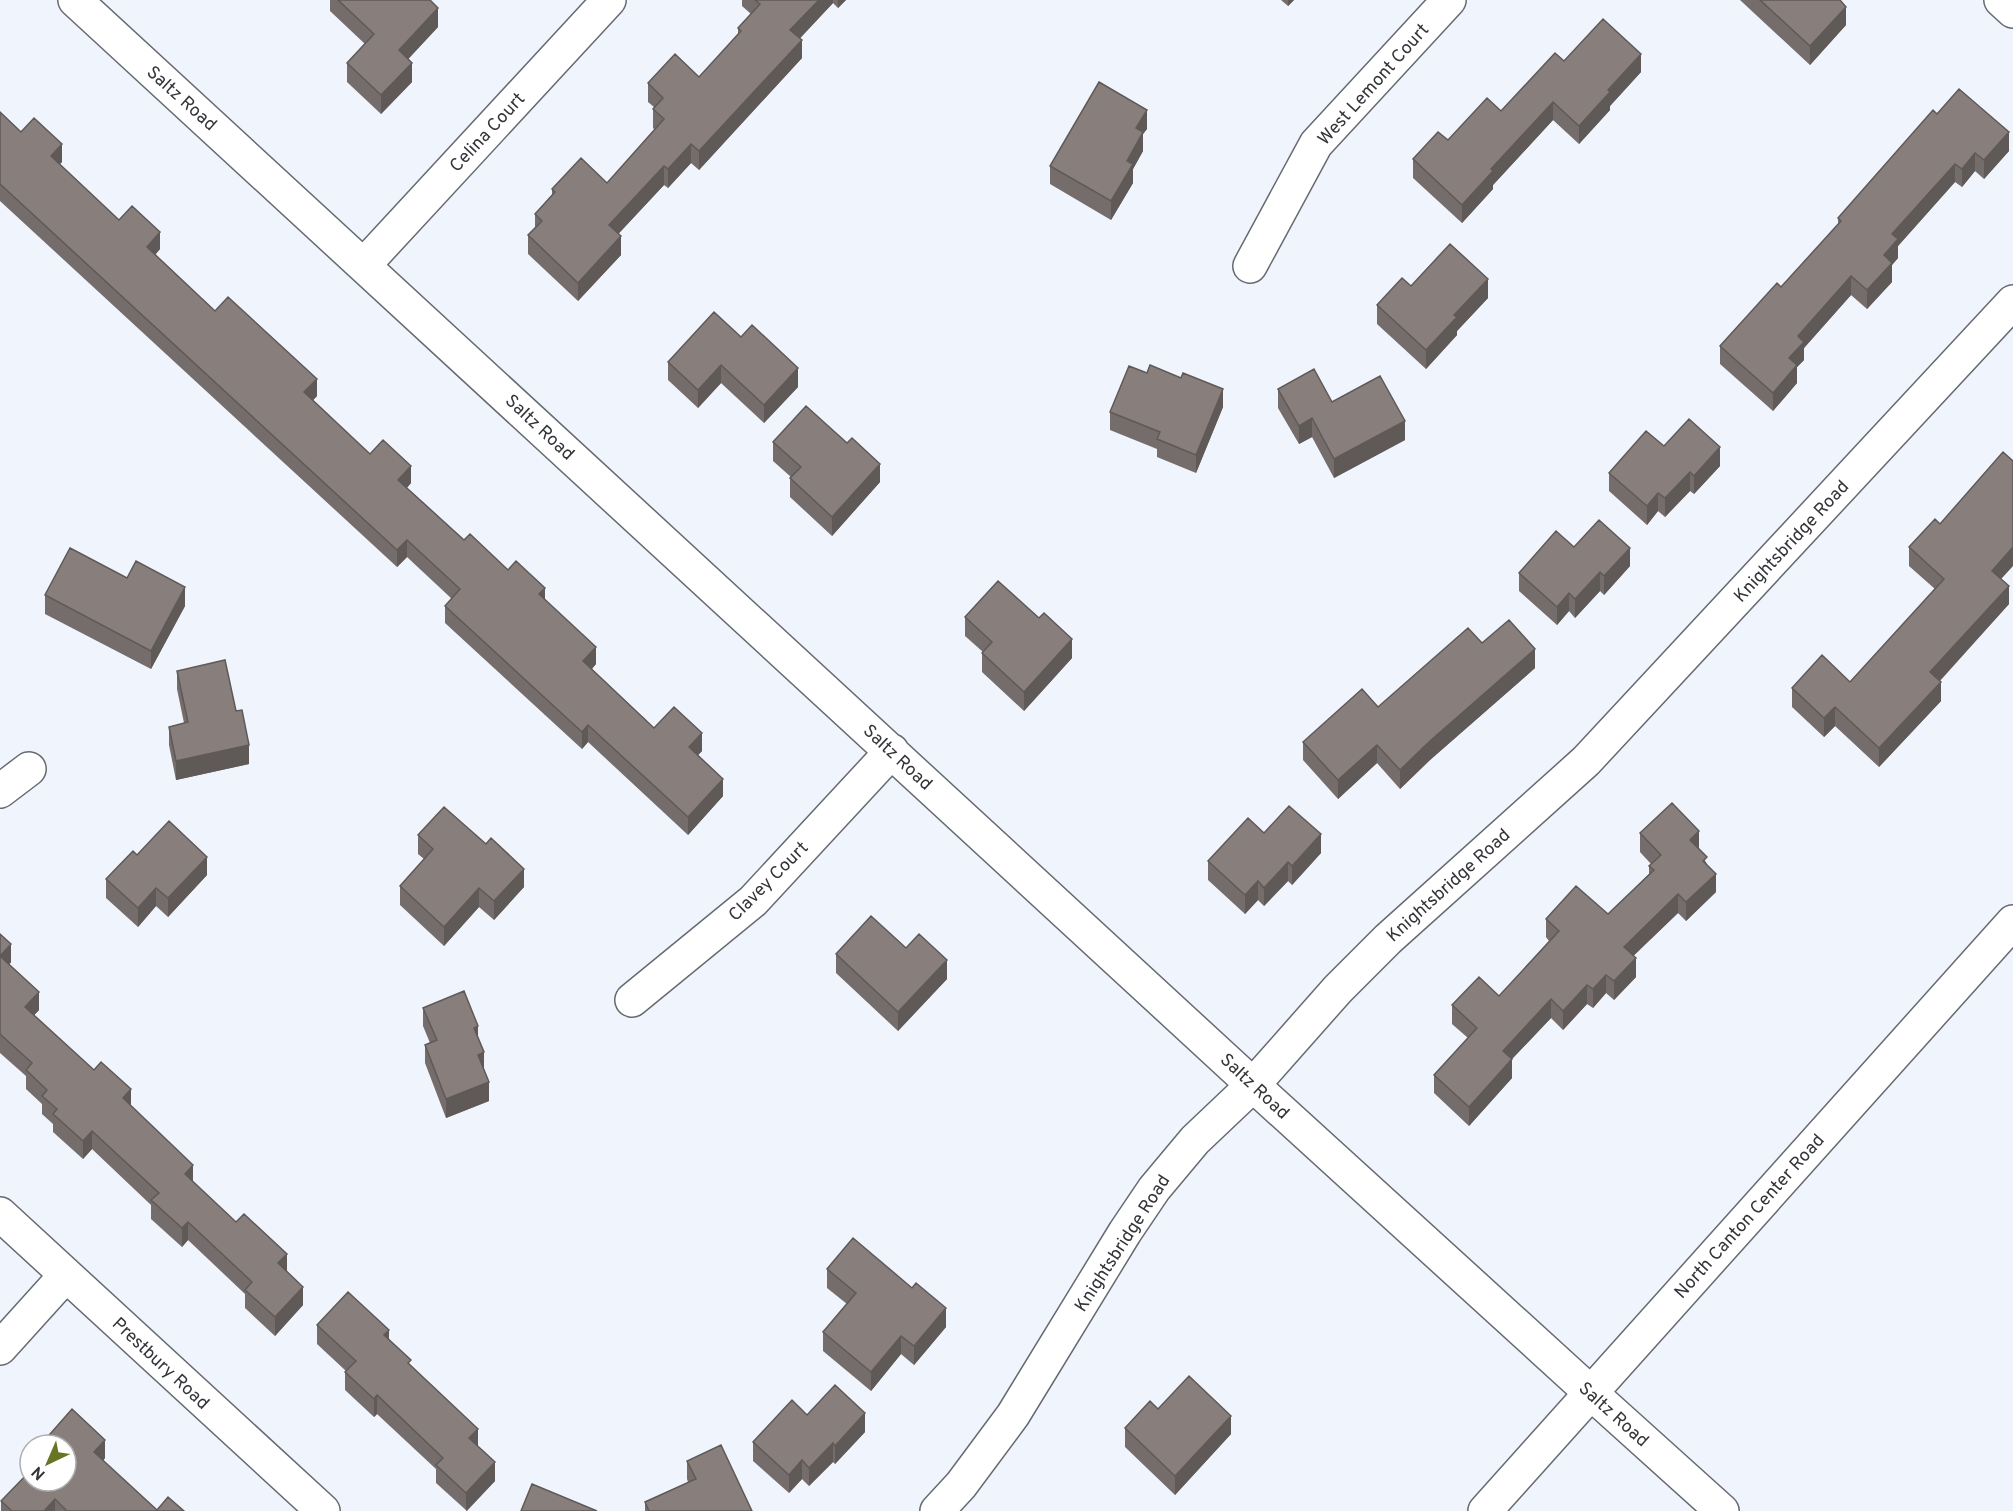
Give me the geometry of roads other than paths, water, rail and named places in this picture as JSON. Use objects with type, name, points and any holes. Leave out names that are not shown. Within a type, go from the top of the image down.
[{"type":"street","name":"Saltz Road","points":[[75,0],[1253,1085],[1722,1511]]},
{"type":"street","name":"Celina Court","points":[[364,265],[609,0]]},
{"type":"street","name":"West Lemont Court","points":[[1250,266],[1316,144],[1449,0]]},
{"type":"street","points":[[2001,0],[2013,11]]},
{"type":"street","name":"Knightsbridge Road","points":[[937,1511],[961,1485],[1013,1415],[1125,1232],[1154,1189],[1195,1140],[1253,1085],[1338,989],[1388,939],[1586,761],[2013,302]]},
{"type":"street","name":"Clavey Court","points":[[632,1000],[753,901],[892,751]]},
{"type":"street","points":[[0,791],[29,769]]},
{"type":"street","name":"North Canton Center Road","points":[[1485,1511],[2013,921]]},
{"type":"street","name":"Prestbury Road","points":[[0,1214],[323,1511]]},
{"type":"street","points":[[0,1348],[66,1275]]}]
